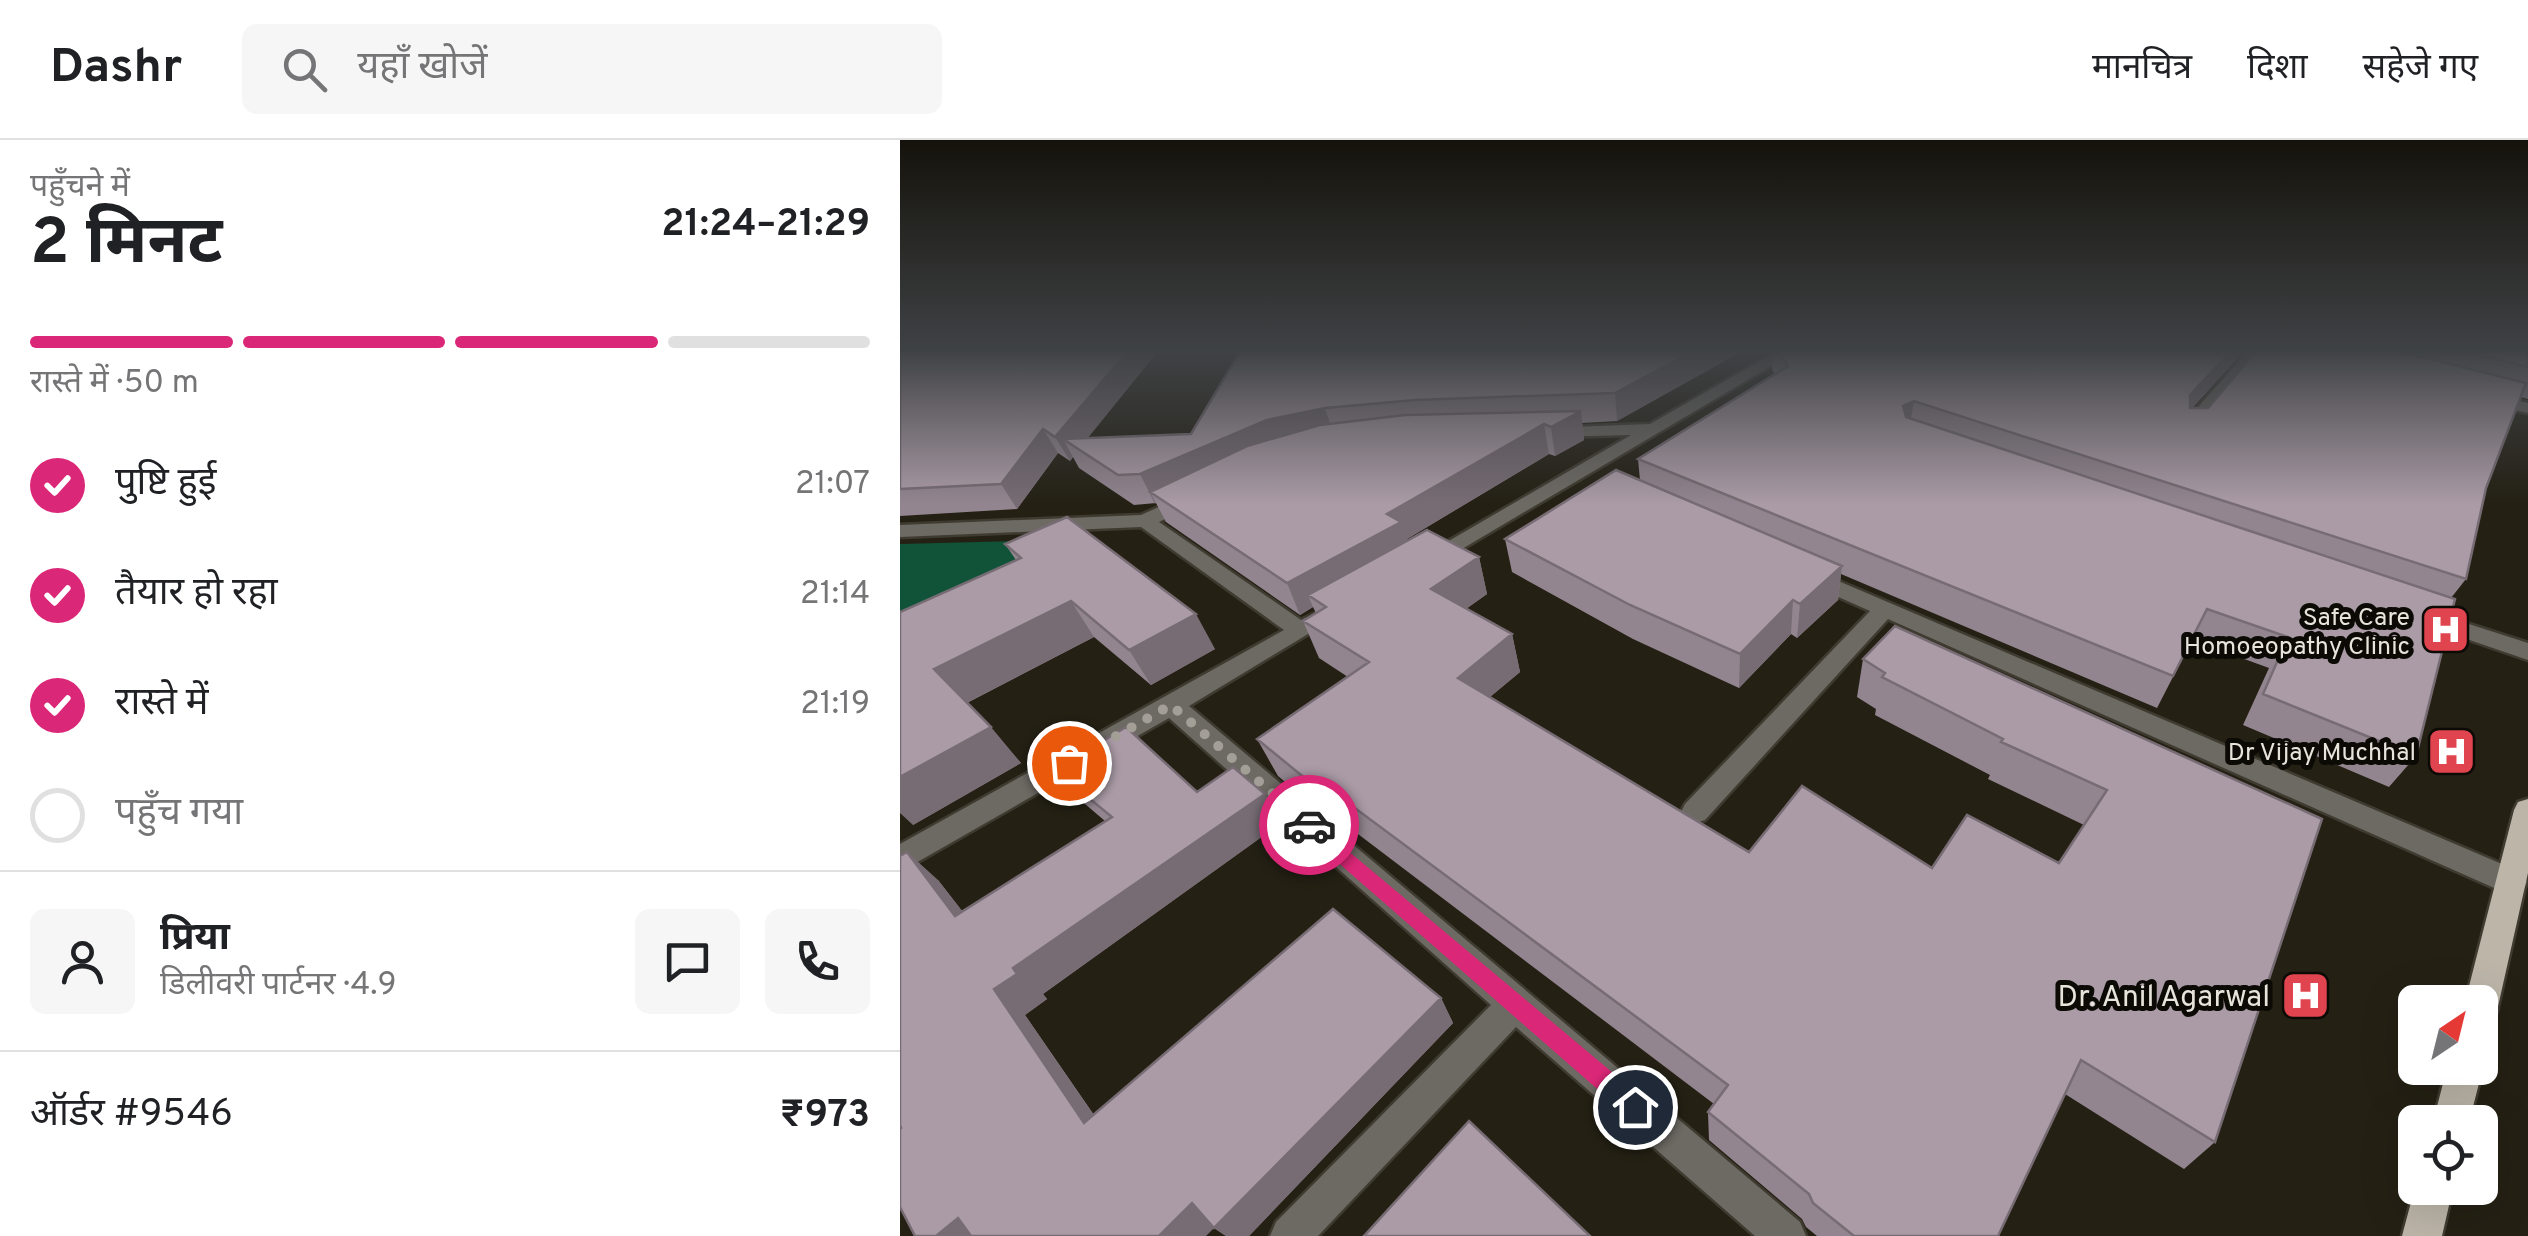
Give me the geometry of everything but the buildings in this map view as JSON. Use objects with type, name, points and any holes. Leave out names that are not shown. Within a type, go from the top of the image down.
[{"type":"main road","points":[[2486,985],[2528,810]]},
{"type":"main road","points":[[2422,1236],[2430,1205]]},
{"type":"street","points":[[1402,573],[1702,401]]},
{"type":"street","points":[[2188,430],[2213,401]]},
{"type":"street","points":[[2500,401],[2528,408]]},
{"type":"street","points":[[1539,432],[1656,428]]},
{"type":"street","points":[[1580,473],[1615,489]]},
{"type":"street","points":[[900,531],[1145,521],[1210,489]]},
{"type":"street","points":[[1145,521],[1301,631]]},
{"type":"street","points":[[1776,561],[2512,882]]},
{"type":"street","points":[[900,859],[1352,602]]},
{"type":"street","points":[[2396,607],[2528,652]]},
{"type":"street","points":[[1695,812],[1884,609]]},
{"type":"street","points":[[1171,705],[1786,1236]]},
{"type":"street","points":[[1290,1236],[1515,1004]]},
{"type":"green space","points":[[1060,540],[900,660],[900,544]]},
{"type":"way so far","points":[[1069,763],[1171,705],[1309,825]]},
{"type":"place","name":"Safe Care Homoeopathy Clinic","points":[[2445,630]]},
{"type":"place","name":"Dr Vijay Muchhal","points":[[2451,751]]},
{"type":"place","name":"Dr. Anil Agarwal","points":[[2305,996]]},
{"type":"route","points":[[1309,825],[1635,1107]]}]
